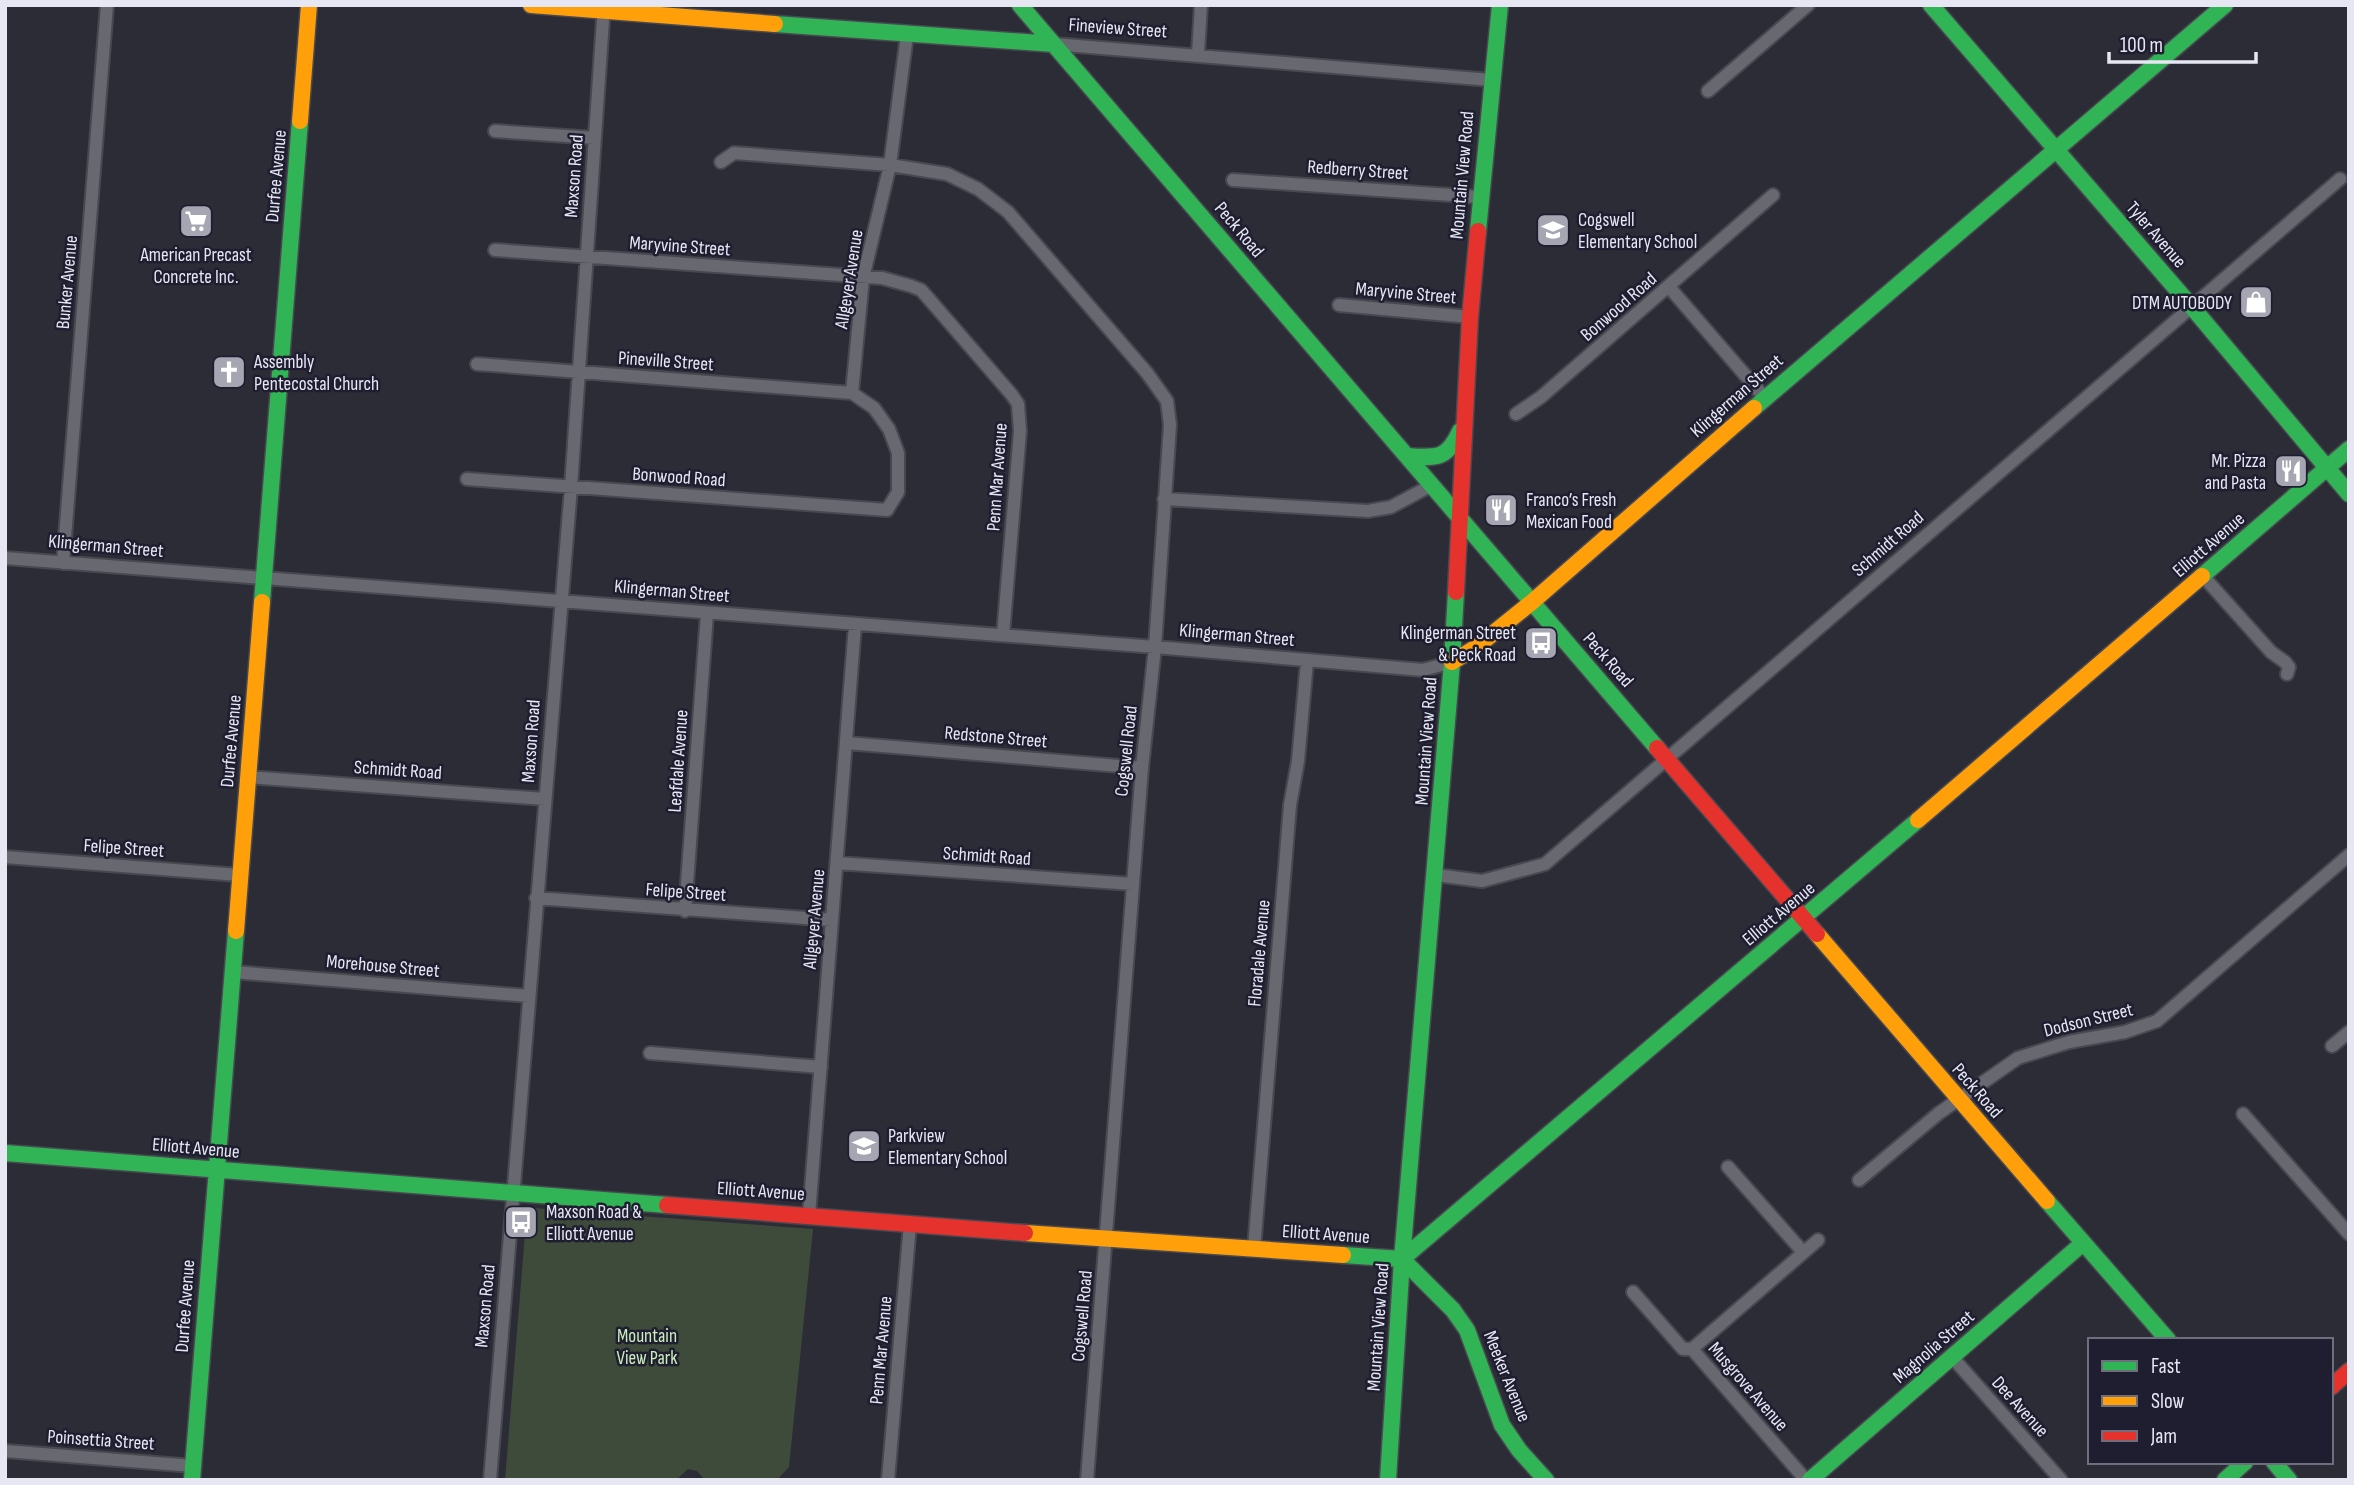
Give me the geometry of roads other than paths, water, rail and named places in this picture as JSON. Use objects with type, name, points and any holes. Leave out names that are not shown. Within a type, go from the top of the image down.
[{"type":"street","name":"Bunker Avenue","points":[[63,563],[107,5]]},
{"type":"street","name":"Durfee Avenue","points":[[193,1473],[309,5]]},
{"type":"street","name":"Fineview Street","points":[[531,5],[604,8],[908,35],[1198,54],[1492,80]]},
{"type":"street","name":"Peck Road","points":[[1020,5],[2166,1338]]},
{"type":"street","points":[[1198,54],[1201,5]]},
{"type":"street","name":"Mountain View Road","points":[[1388,1480],[1402,1259],[1452,662],[1470,317],[1500,5]]},
{"type":"street","points":[[1708,91],[1808,5]]},
{"type":"street","name":"Tyler Avenue","points":[[1931,5],[2192,307],[2349,494]]},
{"type":"street","name":"Klingerman Street","points":[[5,558],[1423,670],[1452,662],[1475,648],[1532,602],[1765,398],[2225,5]]},
{"type":"street","name":"Maxson Road","points":[[489,1480],[571,487],[604,8]]},
{"type":"street","name":"Allgeyer Avenue","points":[[852,393],[863,278],[890,165],[908,35]]},
{"type":"street","points":[[495,131],[595,138]]},
{"type":"street","points":[[721,162],[734,153],[890,165]]},
{"type":"street","name":"Cogswell Road","points":[[890,165],[947,174],[994,200],[1147,373],[1167,401],[1170,413],[1155,647],[1142,768],[1087,1480]]},
{"type":"street","name":"Schmidt Road","points":[[1436,875],[1482,881],[1545,864],[2340,179]]},
{"type":"street","name":"Redberry Street","points":[[1233,180],[1480,197]]},
{"type":"street","name":"Bonwood Road","points":[[1516,414],[1541,397],[1773,195]]},
{"type":"street","name":"Maryvine Street","points":[[495,250],[863,278]]},
{"type":"street","name":"Penn Mar Avenue","points":[[863,278],[890,280],[921,290],[1018,404],[1020,431],[1003,635]]},
{"type":"street","points":[[1669,287],[1765,398]]},
{"type":"street","name":"Maryvine Street","points":[[1339,305],[1470,317]]},
{"type":"street","name":"Pineville Street","points":[[477,364],[852,393]]},
{"type":"street","name":"Bonwood Road","points":[[467,478],[887,510],[898,492],[898,453],[890,429],[874,408],[852,393]]},
{"type":"street","points":[[1407,456],[1440,458],[1447,454],[1452,449],[1465,415]]},
{"type":"street","name":"Elliott Avenue","points":[[5,1153],[1106,1239],[1402,1259],[1804,918],[2349,449]]},
{"type":"street","points":[[1164,499],[1368,511],[1391,507],[1432,485]]},
{"type":"street","points":[[2203,576],[2271,652],[2285,662],[2288,667],[2287,674]]},
{"type":"street","name":"Leafdale Avenue","points":[[685,911],[707,614]]},
{"type":"street","name":"Allgeyer Avenue","points":[[809,1215],[855,625]]},
{"type":"street","name":"Floradale Avenue","points":[[1254,1249],[1290,805],[1298,761],[1307,661]]},
{"type":"street","name":"Redstone Street","points":[[847,743],[1142,768]]},
{"type":"street","name":"Schmidt Road","points":[[248,777],[545,799]]},
{"type":"street","name":"Dodson Street","points":[[1859,1180],[1939,1113],[2018,1058],[2070,1042],[2125,1032],[2157,1021],[2349,855]]},
{"type":"street","name":"Felipe Street","points":[[5,857],[239,875]]},
{"type":"street","name":"Schmidt Road","points":[[837,863],[1133,884]]},
{"type":"street","name":"Felipe Street","points":[[536,898],[832,920]]},
{"type":"street","name":"Morehouse Street","points":[[233,972],[529,996]]},
{"type":"street","points":[[2332,1046],[2349,1032]]},
{"type":"street","points":[[650,1053],[821,1067]]},
{"type":"street","points":[[2243,1114],[2349,1234]]},
{"type":"street","points":[[1728,1167],[1803,1252]]},
{"type":"street","name":"Penn Mar Avenue","points":[[888,1480],[910,1224]]},
{"type":"street","points":[[1692,1349],[1818,1240]]},
{"type":"street","name":"Magnolia Street","points":[[1808,1480],[1900,1394],[1952,1357],[2083,1243]]},
{"type":"street","name":"Meeker Avenue","points":[[1402,1259],[1419,1279],[1453,1308],[1469,1333],[1480,1359],[1497,1415],[1546,1480]]},
{"type":"street","name":"Musgrove Avenue","points":[[1633,1292],[1683,1349],[1692,1349],[1808,1480]]},
{"type":"street","name":"Dee Avenue","points":[[1952,1357],[2061,1480]]},
{"type":"street","points":[[2333,1385],[2349,1371]]},
{"type":"street","name":"Poinsettia Street","points":[[5,1451],[193,1473]]},
{"type":"street","points":[[2225,1480],[2243,1464]]},
{"type":"street","points":[[2276,1464],[2289,1480]]},
{"type":"place","name":"American Precast Concrete Inc.","points":[[196,221]]},
{"type":"place","name":"Cogswell Elementary School","points":[[1553,230]]},
{"type":"place","name":"DTM AUTOBODY","points":[[2256,302]]},
{"type":"place","name":"Assembly Pentecostal Church","points":[[229,372]]},
{"type":"place","name":"Mr. Pizza and Pasta","points":[[2291,471]]},
{"type":"place","name":"Franco’s Fresh Mexican Food","points":[[1501,510]]},
{"type":"place","name":"Klingerman Street & Peck Road","points":[[1541,643]]},
{"type":"place","name":"Parkview Elementary School","points":[[864,1146]]},
{"type":"place","name":"Maxson Road & Elliott Avenue","points":[[521,1222]]},
{"type":"park label","name":"Mountain View Park","points":[[647,1346]]}]
